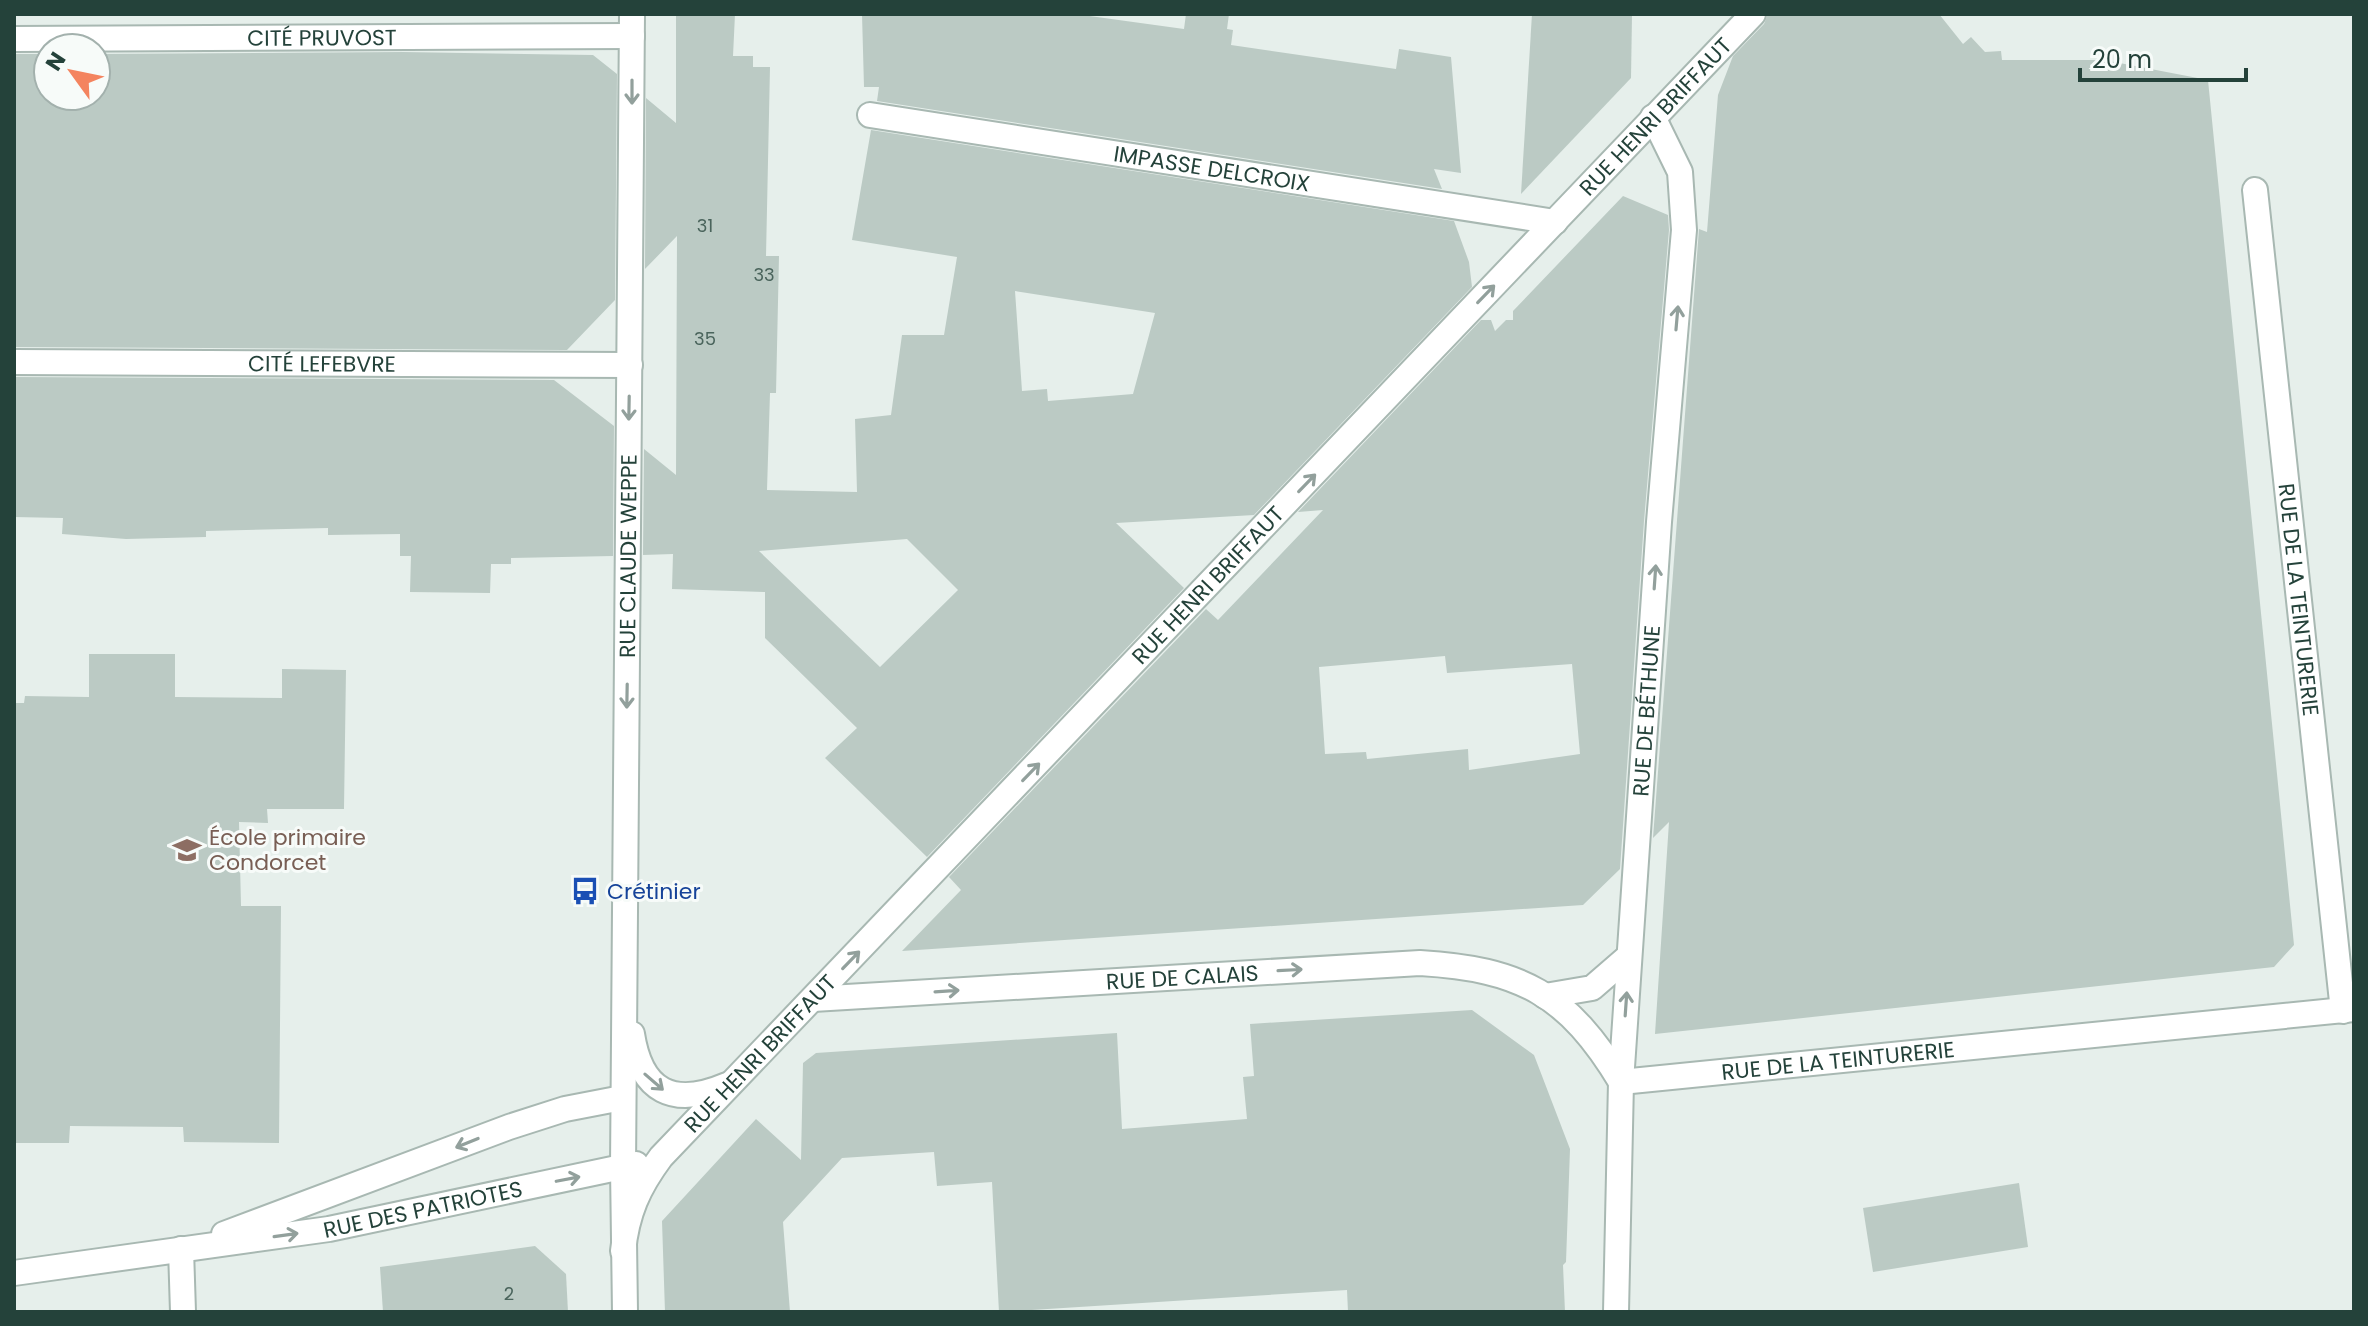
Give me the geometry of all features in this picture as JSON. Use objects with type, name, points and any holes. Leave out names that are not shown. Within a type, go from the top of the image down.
[{"type":"street","name":"RUE HENRI BRIFFAUT","points":[[623,1251],[626,1221],[636,1194],[661,1157],[1753,14]]},
{"type":"street","name":"CITÉ PRUVOST","points":[[14,39],[632,25]]},
{"type":"street","name":"RUE CLAUDE WEPPE","points":[[623,1251],[632,25]]},
{"type":"street","name":"IMPASSE DELCROIX","points":[[870,115],[1555,222]]},
{"type":"street","name":"RUE DE BÉTHUNE","points":[[1616,1312],[1621,1082],[1659,522],[1684,230],[1680,172],[1653,117]]},
{"type":"street","name":"RUE DE LA TEINTURERIE","points":[[1621,1082],[2348,1010],[2255,190]]},
{"type":"street","name":"CITÉ LEFEBVRE","points":[[14,362],[630,365]]},
{"type":"street","points":[[1545,996],[1592,988],[1629,956]]},
{"type":"street","name":"RUE DE CALAIS","points":[[813,999],[1420,963],[1470,966],[1511,976],[1545,996],[1576,1021],[1601,1048],[1621,1082]]},
{"type":"street","points":[[624,984],[637,1060],[658,1088],[673,1095],[691,1096],[732,1084]]},
{"type":"street","name":"RUE DES PATRIOTES","points":[[181,1249],[509,1127],[565,1109],[622,1098]]},
{"type":"street","name":"RUE DES PATRIOTES","points":[[14,1273],[329,1229],[623,1168],[661,1157]]},
{"type":"street","points":[[181,1249],[183,1312]]},
{"type":"street","points":[[623,1251],[625,1312]]},
{"type":"building","points":[[676,14],[735,14],[733,56],[753,56],[753,67],[770,67],[766,256],[779,256],[776,393],[770,393],[767,490],[857,492],[855,419],[891,415],[902,335],[944,335],[957,257],[852,240],[871,130],[1454,221],[1469,262],[1472,287],[1254,515],[1116,523],[1184,588],[927,857],[825,758],[857,728],[765,638],[765,592],[672,589],[673,554],[643,555],[644,449],[676,475],[677,236],[645,269],[646,98],[676,123]],"holes":[[[1015,291],[1155,313],[1133,394],[1048,401],[1047,389],[1022,391]],[[907,539],[958,590],[880,667],[759,551]]]},
{"type":"building","points":[[862,14],[1075,14],[1184,29],[1186,14],[1229,14],[1227,29],[1233,30],[1231,45],[1396,69],[1399,49],[1451,57],[1461,173],[1434,169],[1442,189],[877,101],[879,87],[864,87]]},
{"type":"building","points":[[1532,14],[1632,14],[1631,78],[1521,194]]},
{"type":"building","points":[[1768,14],[1939,14],[1963,44],[1971,37],[1985,52],[2001,51],[2002,60],[2104,60],[2208,80],[2294,945],[2274,967],[1655,1034],[1669,822],[1653,838],[1699,229],[1707,232],[1718,95],[1733,56],[1764,24]]},
{"type":"building","points":[[403,52],[593,55],[617,74],[615,300],[567,350],[14,347],[14,54],[32,54],[32,112],[112,112],[112,54]]},
{"type":"building","points":[[1623,196],[1668,215],[1620,869],[1583,905],[902,951],[961,890],[949,877],[1206,609],[1218,620],[1323,510],[1298,512],[1481,320],[1491,320],[1495,331],[1506,320],[1513,320],[1513,311]],"holes":[[[1445,656],[1447,673],[1572,664],[1580,754],[1469,770],[1468,749],[1367,759],[1366,752],[1325,754],[1319,667]]]},
{"type":"building","points":[[14,377],[554,380],[614,426],[613,556],[511,558],[511,564],[491,564],[490,593],[410,592],[411,556],[400,556],[400,534],[328,535],[328,528],[206,531],[206,537],[126,539],[62,534],[63,518],[14,517]]},
{"type":"building","name":"École primaire Condorcet","points":[[89,654],[175,654],[175,697],[282,698],[282,669],[346,670],[344,809],[267,809],[268,823],[239,822],[241,906],[281,906],[279,1143],[184,1142],[183,1127],[70,1126],[69,1143],[14,1143],[14,703],[24,703],[25,696],[89,697]]},
{"type":"building","points":[[1472,1010],[1534,1055],[1570,1149],[1566,1262],[1563,1265],[1565,1312],[1348,1312],[1347,1290],[999,1312],[992,1182],[937,1186],[934,1152],[842,1158],[783,1222],[790,1312],[665,1312],[662,1221],[756,1119],[801,1160],[803,1063],[816,1053],[1117,1033],[1122,1129],[1247,1119],[1243,1077],[1254,1076],[1250,1024]]},
{"type":"building","points":[[2019,1183],[2028,1247],[1873,1272],[1863,1208]]},
{"type":"building","points":[[535,1246],[566,1274],[568,1312],[383,1312],[380,1267]]},
{"type":"place","name":"École primaire Condorcet","points":[[187,850]]},
{"type":"place","name":"Crétinier","points":[[585,891]]}]
